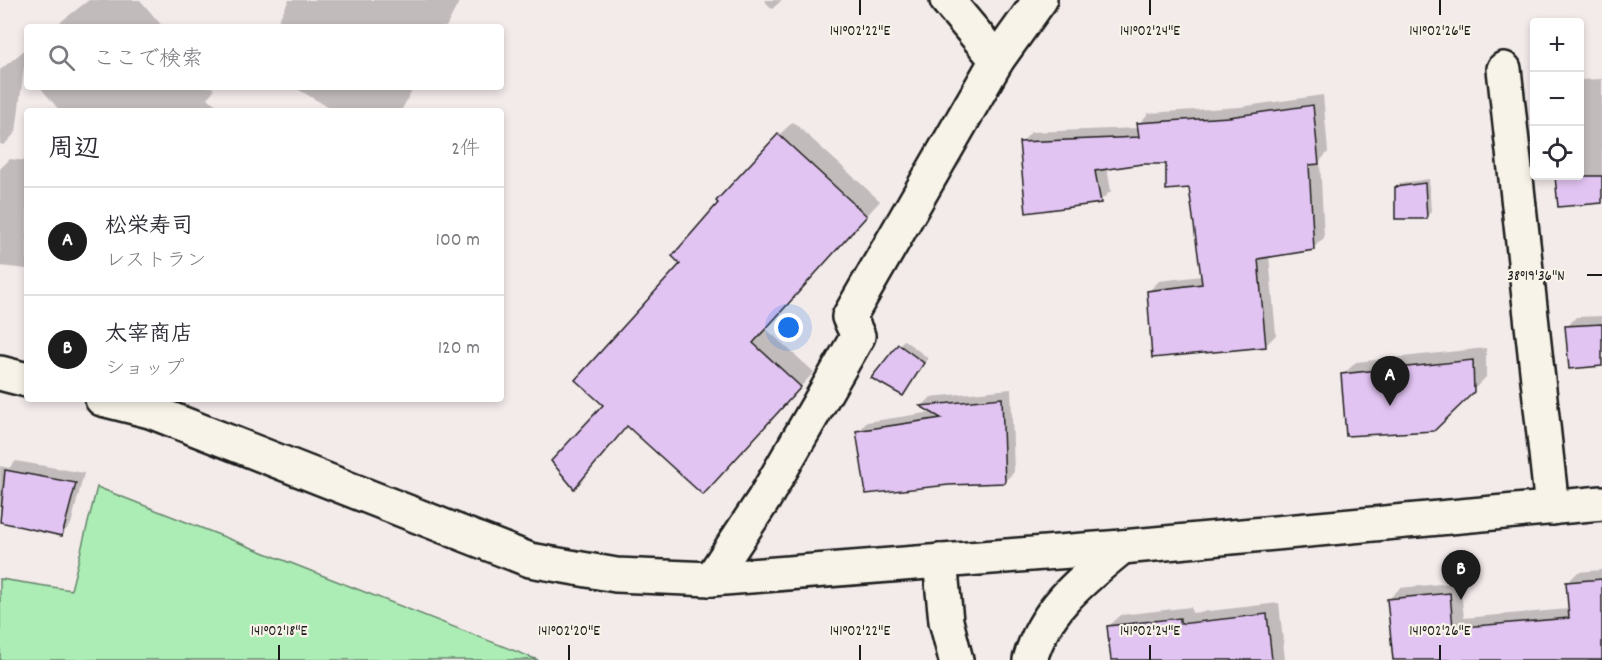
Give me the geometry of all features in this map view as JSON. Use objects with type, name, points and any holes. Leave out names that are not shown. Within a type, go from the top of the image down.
[{"type":"street","points":[[947,0],[997,60]]},
{"type":"street","points":[[711,579],[764,499],[858,336],[849,317],[997,60],[1040,0]]},
{"type":"street","points":[[1504,69],[1552,508]]},
{"type":"street","points":[[0,374],[24,379]]},
{"type":"street","points":[[114,402],[150,411],[530,560],[616,575],[711,579],[1122,547],[1602,503]]},
{"type":"street","points":[[1030,660],[1034,646],[1067,593],[1122,547]]},
{"type":"street","points":[[940,561],[945,621],[956,660]]},
{"type":"green space","points":[[97,487],[538,660],[0,660],[0,579],[71,590]]},
{"type":"building","points":[[1313,105],[1319,164],[1309,165],[1314,250],[1258,259],[1266,347],[1152,358],[1147,291],[1202,284],[1189,188],[1166,190],[1166,164],[1142,164],[1095,171],[1101,203],[1026,213],[1019,142],[1139,137],[1137,123],[1229,117]]},
{"type":"building","points":[[778,134],[867,216],[753,343],[801,387],[703,495],[627,426],[574,489],[551,461],[603,405],[575,380],[680,264],[672,256],[718,203],[716,201]]},
{"type":"building","points":[[1584,176],[1602,176],[1602,203],[1558,207],[1555,180],[1584,180]]},
{"type":"building","points":[[1425,183],[1427,219],[1395,219],[1395,187]]},
{"type":"building","points":[[1602,324],[1602,366],[1569,369],[1565,326]]},
{"type":"building","points":[[898,344],[924,363],[903,396],[871,378]]},
{"type":"building","points":[[1473,360],[1474,392],[1434,431],[1346,436],[1341,374]]},
{"type":"building","points":[[1002,398],[1005,483],[949,485],[866,494],[856,431],[941,418],[920,406]]},
{"type":"building","points":[[5,470],[76,483],[62,536],[0,522]]},
{"type":"building","points":[[1602,579],[1602,660],[1393,660],[1387,599],[1450,593],[1453,628],[1569,618],[1566,582]]},
{"type":"building","points":[[1267,614],[1272,660],[1111,660],[1107,626],[1180,618],[1180,624]]},
{"type":"place","name":"松栄寿司","points":[[1390,406]]},
{"type":"place","name":"太宰商店","points":[[1461,600]]}]
